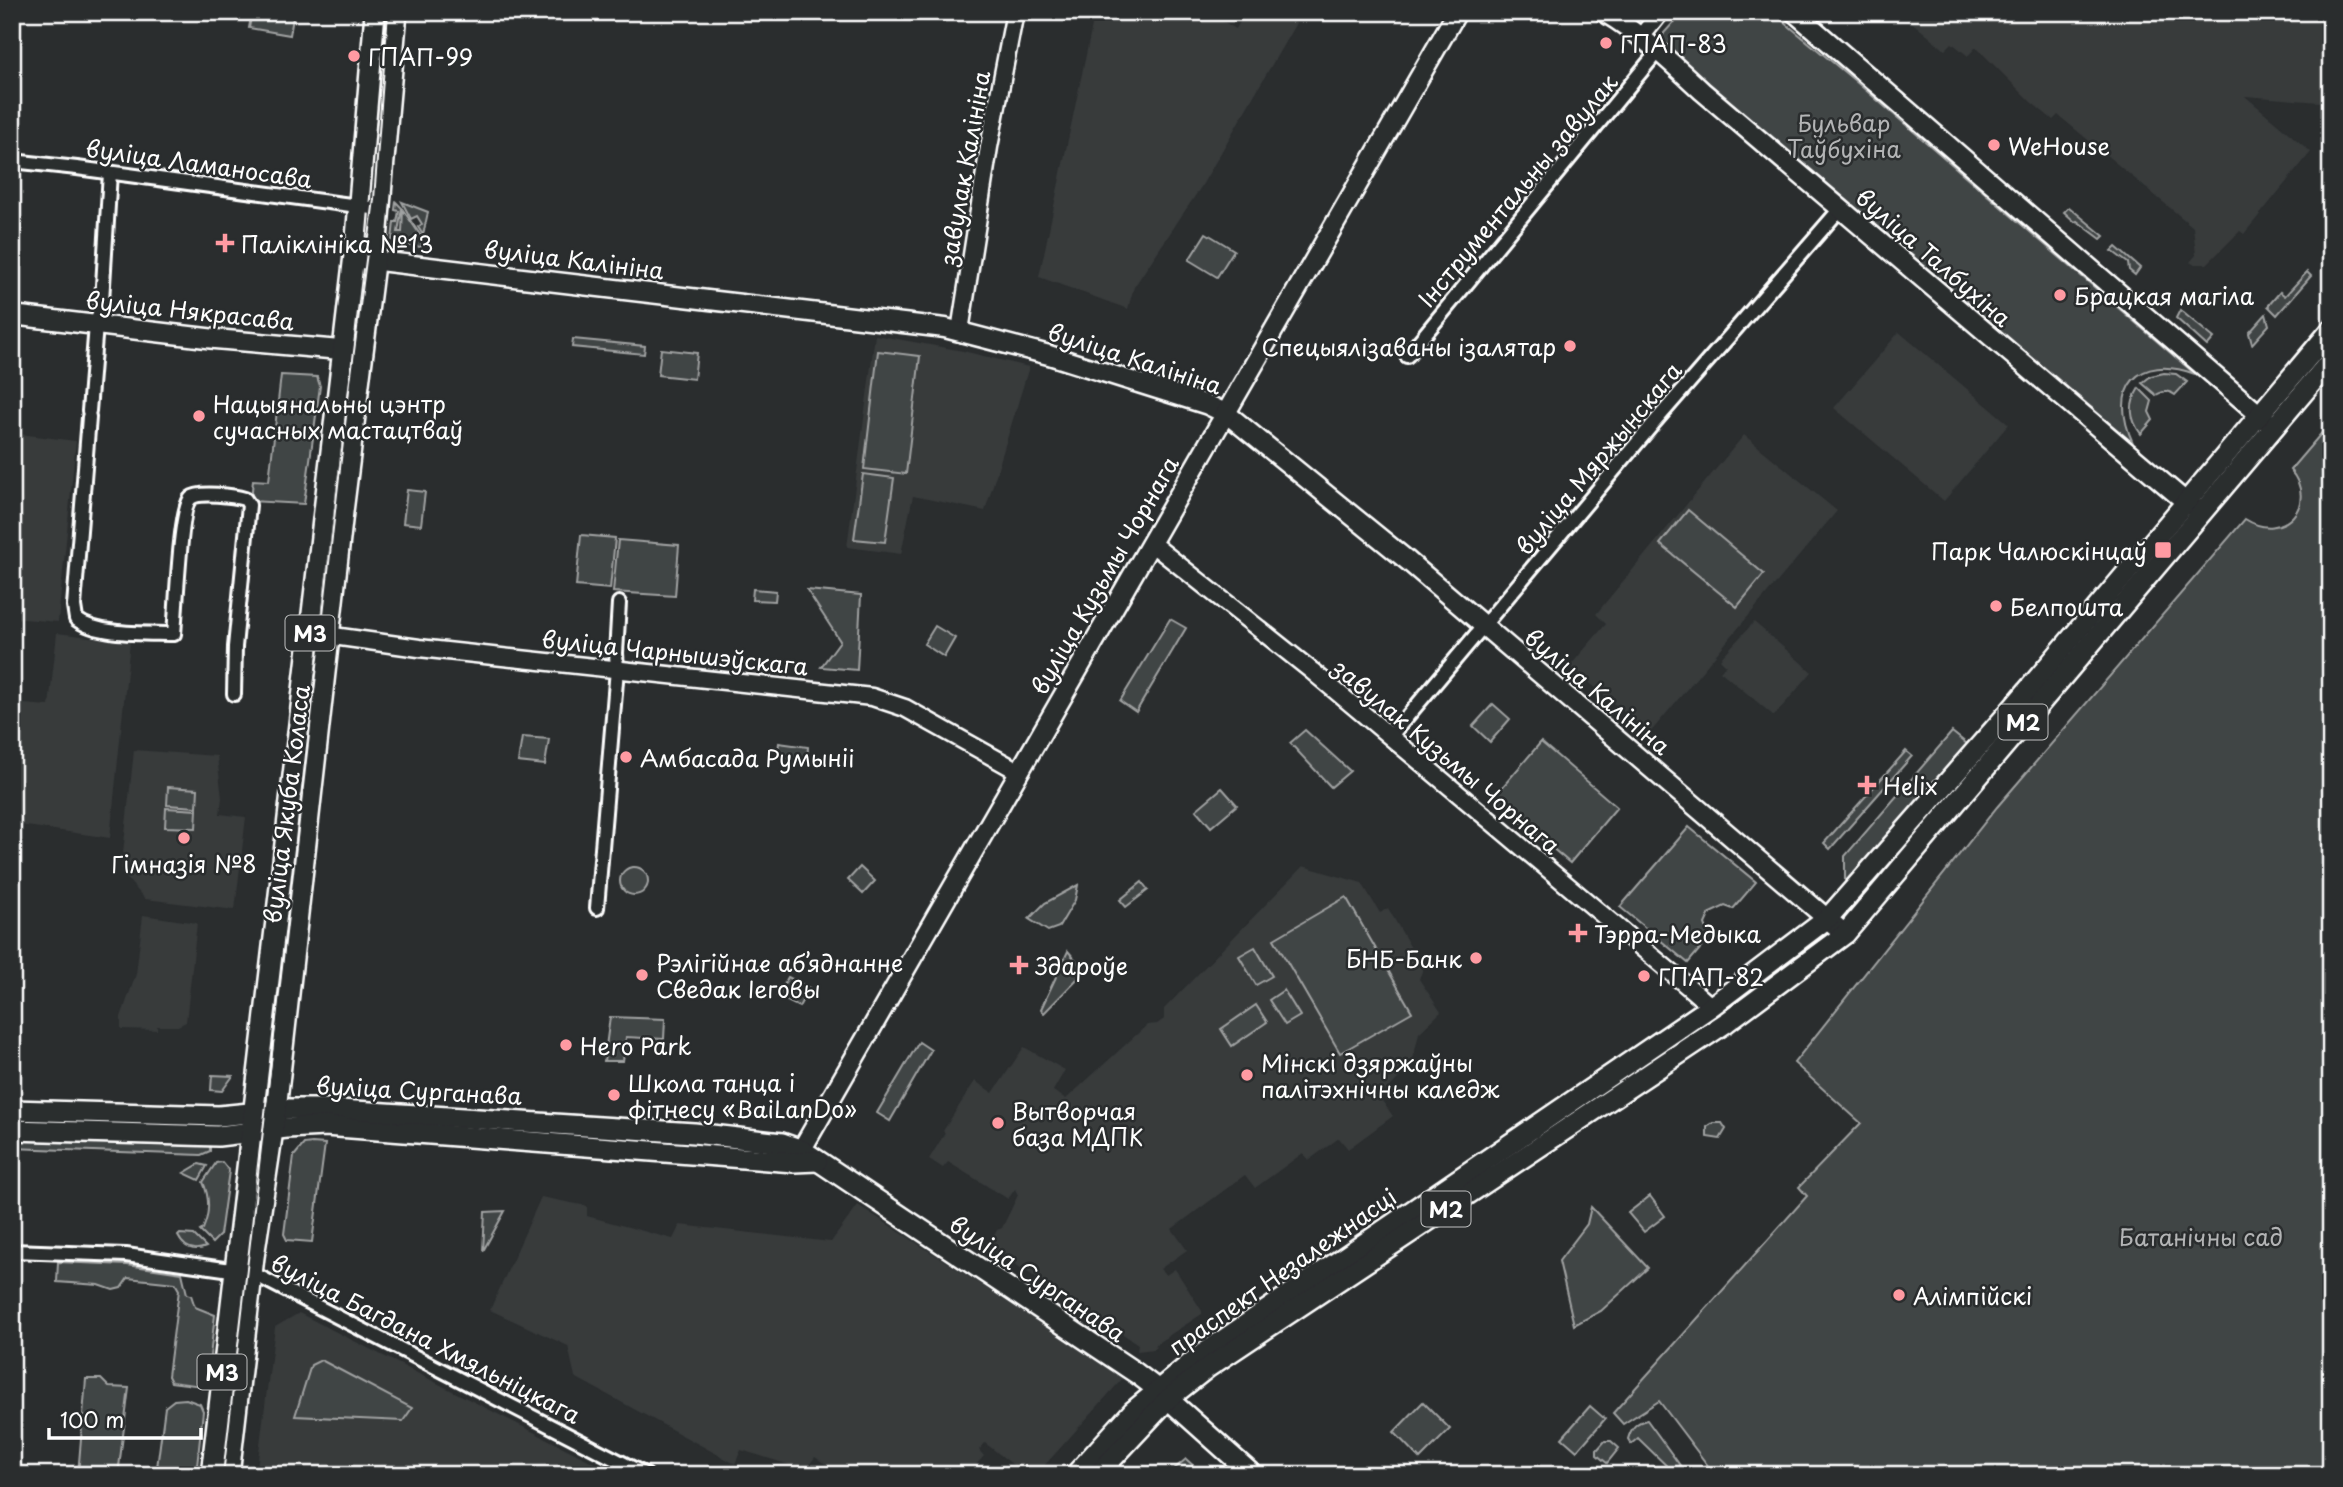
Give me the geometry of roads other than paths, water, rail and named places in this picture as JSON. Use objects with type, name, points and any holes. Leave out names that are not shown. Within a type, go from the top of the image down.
[{"type":"main road","name":"вуліца Якуба Коласа","points":[[211,1475],[243,1271],[276,1110],[320,634],[341,350],[354,258],[375,12]]},
{"type":"main road","name":"вуліца Якуба Коласа","points":[[229,1475],[252,1123],[320,634],[363,352],[380,209],[397,12]]},
{"type":"main road","name":"вуліца Кузьмы Чорнага","points":[[804,1158],[1018,771],[1227,414],[1457,12]]},
{"type":"main road","name":"вуліца Талбухіна","points":[[1604,12],[1658,51],[1840,209],[2194,507]]},
{"type":"main road","points":[[1794,12],[2267,421]]},
{"type":"main road","name":"вуліца Калініна","points":[[354,258],[960,331],[1049,355],[1209,405],[1227,414],[1297,468],[1845,933]]},
{"type":"main road","name":"вуліца Някрасава","points":[[12,315],[256,344],[363,352]]},
{"type":"main road","name":"праспект Незалежнасці","points":[[1075,1475],[1133,1411],[1207,1368],[1727,1022],[1845,933],[2267,421],[2331,330]]},
{"type":"main road","name":"праспект Незалежнасці","points":[[2267,421],[2331,360]]},
{"type":"main road","name":"праспект Незалежнасці","points":[[1097,1475],[1163,1394],[1198,1357],[1709,1008],[1828,918],[2194,507]]},
{"type":"main road","name":"вуліца Сурганава","points":[[12,1129],[218,1136],[276,1110],[302,1108],[683,1132],[782,1143],[1050,1314],[1163,1394],[1253,1475]]},
{"type":"main road","name":"вуліца Сурганава","points":[[12,1110],[203,1116],[252,1123],[273,1130],[326,1126],[804,1158]]},
{"type":"street","name":"завулак Калініна","points":[[960,331],[989,147],[1015,12]]},
{"type":"street","points":[[1641,37],[1661,12]]},
{"type":"street","name":"Інструментальны завулак","points":[[1407,356],[1658,51]]},
{"type":"street","name":"вуліца Ламаносава","points":[[12,161],[380,209]]},
{"type":"street","points":[[110,173],[102,301],[96,325],[74,606],[76,619],[85,626],[174,634],[185,506],[189,498],[198,494],[245,499],[249,505],[235,647],[234,694]]},
{"type":"street","name":"вуліца Мяржынскага","points":[[1390,737],[1660,416],[1840,209]]},
{"type":"street","name":"завулак Кузьмы Чорнага","points":[[1151,543],[1253,623],[1390,737],[1691,989],[1709,1008]]},
{"type":"street","points":[[597,908],[620,603]]},
{"type":"street","name":"вуліца Чарнышэўскага","points":[[320,634],[419,648],[872,697],[905,708],[1018,771]]},
{"type":"street","name":"вуліца Багдана Хмяльніцкага","points":[[12,1251],[125,1255],[243,1271],[646,1475]]},
{"type":"tram line","points":[[223,1475],[350,382],[374,199],[388,12]]},
{"type":"place","name":"ГПАП-83","points":[[1606,43]]},
{"type":"place","name":"ГПАП-99","points":[[354,56]]},
{"type":"place","name":"WeHouse","points":[[1994,145]]},
{"type":"place","name":"Паліклініка №13","points":[[225,243]]},
{"type":"place","name":"Брацкая магіла","points":[[2060,295]]},
{"type":"place","name":"Спецыялізаваны ізалятар","points":[[1570,346]]},
{"type":"place","name":"Нацыянальны цэнтр сучасных мастацтваў","points":[[199,416]]},
{"type":"place","name":"Парк Чалюскінцаў","points":[[2163,550]]},
{"type":"place","name":"Белпошта","points":[[1996,606]]},
{"type":"place","name":"Амбасада Румыніі","points":[[626,757]]},
{"type":"place","name":"Helix","points":[[1867,785]]},
{"type":"place","name":"Гімназія №8","points":[[184,838]]},
{"type":"place","name":"Тэрра-Медыка","points":[[1578,933]]},
{"type":"place","name":"БНБ-Банк","points":[[1476,958]]},
{"type":"place","name":"Здароўе","points":[[1019,965]]},
{"type":"place","name":"Рэлігійнае абʼяднанне Сведак Іеговы","points":[[642,975]]},
{"type":"place","name":"ГПАП-82","points":[[1644,976]]},
{"type":"place","name":"Hero Park","points":[[566,1045]]},
{"type":"place","name":"Мінскі дзяржаўны палітэхнічны каледж","points":[[1247,1075]]},
{"type":"place","name":"Школа танца і фітнесу «BaiLanDo»","points":[[614,1095]]},
{"type":"place","name":"Вытворчая база МДПК","points":[[998,1123]]},
{"type":"place","name":"Алімпійскі","points":[[1899,1295]]},
{"type":"park label","name":"Бульвар Таўбухіна","points":[[1844,135]]},
{"type":"park label","name":"Батанічны сад","points":[[2201,1236]]}]
